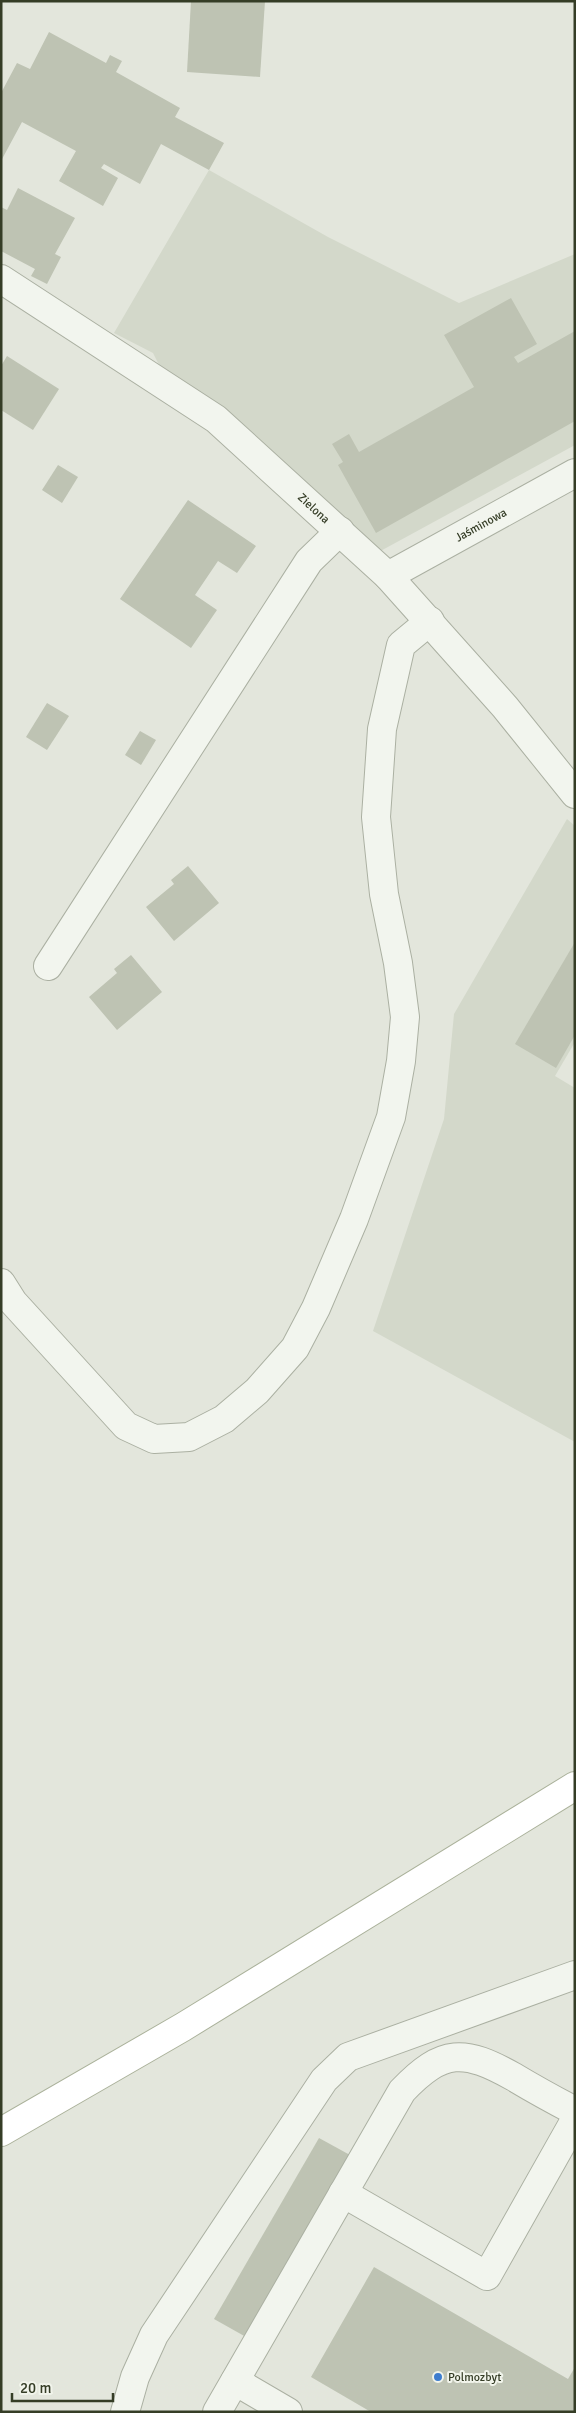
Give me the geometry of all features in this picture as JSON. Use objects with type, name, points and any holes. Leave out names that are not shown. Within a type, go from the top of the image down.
[{"type":"main road","points":[[1,2132],[192,2022],[575,1786]]},
{"type":"street","name":"Zielona","points":[[1,279],[216,419],[388,576],[505,707],[575,794]]},
{"type":"street","name":"Jaśminowa","points":[[388,576],[575,473]]},
{"type":"street","points":[[48,966],[309,560],[340,531]]},
{"type":"street","points":[[1,1283],[13,1302],[126,1426],[154,1439],[189,1437],[224,1419],[257,1392],[295,1348],[316,1308],[354,1219],[391,1117],[401,1061],[405,1017],[398,963],[384,894],[376,817],[382,729],[401,646],[430,621]]},
{"type":"street","points":[[125,2412],[135,2377],[154,2335],[324,2080],[336,2067],[348,2057],[575,1975]]},
{"type":"street","points":[[217,2412],[402,2091],[420,2072],[438,2061],[456,2057],[473,2057],[489,2063],[575,2111]]},
{"type":"street","points":[[343,2193],[487,2276],[575,2120]]},
{"type":"street","points":[[235,2381],[288,2412]]},
{"type":"shaded area","points":[[209,170],[328,237],[459,303],[575,254],[575,445],[375,554],[164,375],[153,353],[114,333]]},
{"type":"shaded area","points":[[567,819],[575,826],[575,1042],[555,1076],[575,1088],[575,1442],[373,1331],[444,1119],[454,1014]]},
{"type":"building","points":[[191,1],[265,1],[260,77],[187,72]]},
{"type":"building","points":[[49,32],[106,63],[110,55],[122,61],[116,72],[180,108],[175,117],[224,143],[209,170],[161,144],[140,184],[104,164],[101,168],[118,178],[103,206],[59,181],[76,151],[22,122],[1,161],[1,93],[17,63],[30,69]]},
{"type":"building","points":[[18,188],[75,218],[55,254],[61,257],[47,284],[31,276],[35,269],[1,251],[1,207],[7,210]]},
{"type":"building","points":[[511,298],[537,344],[514,357],[518,363],[575,331],[575,421],[376,533],[338,465],[343,462],[332,444],[349,434],[359,452],[474,387],[444,335]]},
{"type":"building","points":[[7,356],[59,389],[33,430],[1,410],[1,366]]},
{"type":"building","points":[[58,465],[78,477],[62,503],[42,490]]},
{"type":"building","points":[[188,500],[256,546],[237,573],[218,561],[195,595],[217,610],[191,648],[120,599]]},
{"type":"building","points":[[47,703],[69,716],[47,750],[26,737]]},
{"type":"building","points":[[140,731],[156,740],[141,765],[125,755]]},
{"type":"building","points":[[188,866],[219,903],[174,941],[146,907],[174,884],[171,880]]},
{"type":"building","points":[[575,942],[575,1035],[556,1068],[515,1044]]},
{"type":"building","points":[[131,955],[162,992],[117,1030],[89,997],[117,973],[114,969]]},
{"type":"building","points":[[319,2138],[350,2155],[246,2337],[214,2319]]},
{"type":"building","points":[[374,2267],[568,2379],[575,2367],[575,2412],[371,2412],[311,2377]]},
{"type":"place","name":"Polmozbyt","points":[[438,2377]]}]
